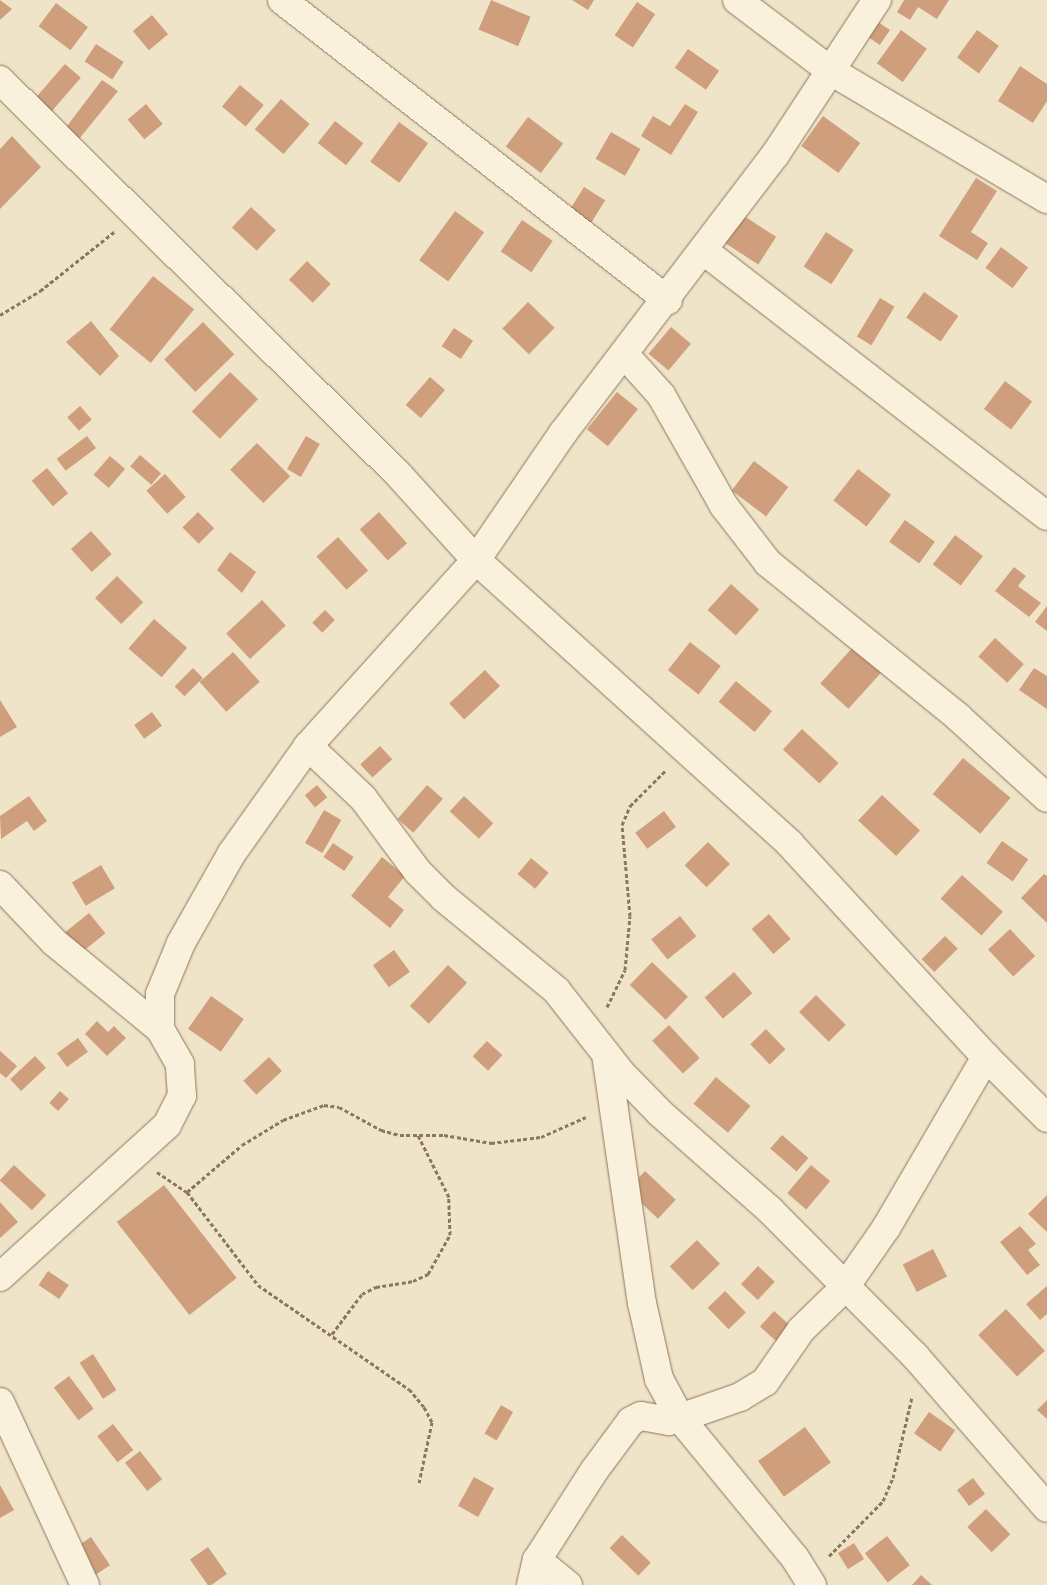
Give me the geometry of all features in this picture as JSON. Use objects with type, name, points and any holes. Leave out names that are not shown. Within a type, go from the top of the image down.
[{"type":"street","points":[[282,0],[668,300]]},
{"type":"street","points":[[737,0],[830,71],[1047,199]]},
{"type":"street","points":[[160,1030],[160,994],[181,943],[232,852],[308,746],[476,560],[564,433],[668,300],[775,155],[877,0]]},
{"type":"street","points":[[0,80],[398,474],[476,560],[691,751],[796,850],[986,1057],[1047,1118]]},
{"type":"street","points":[[704,251],[1047,516]]},
{"type":"street","points":[[625,355],[661,396],[724,506],[768,563],[958,717],[1047,798]]},
{"type":"street","points":[[308,746],[363,798],[418,872],[444,898],[556,990],[599,1044],[660,1113],[770,1210],[915,1356],[1047,1508]]},
{"type":"street","points":[[0,886],[54,942],[160,1030],[171,1043],[180,1064],[182,1096],[167,1125],[0,1277]]},
{"type":"street","points":[[599,1044],[649,1342],[659,1379],[680,1418],[795,1558],[811,1583]]},
{"type":"street","points":[[568,1585],[532,1577],[594,1471],[631,1421],[641,1416],[669,1420],[680,1418],[740,1398],[765,1382],[801,1330],[845,1287],[886,1228],[986,1057]]},
{"type":"street","points":[[0,1402],[85,1585]]},
{"type":"path","points":[[0,315],[40,291],[137,215]]},
{"type":"path","points":[[599,1044],[625,970],[630,916],[622,825],[630,806],[650,783],[691,751]]},
{"type":"path","points":[[187,1192],[242,1144],[283,1120],[324,1105],[339,1107],[381,1130],[418,1135],[516,1142],[563,1129],[610,1103]]},
{"type":"path","points":[[332,1334],[362,1294],[376,1287],[413,1282],[428,1274],[450,1235],[449,1197],[418,1135]]},
{"type":"path","points":[[132,1155],[187,1192],[258,1285],[332,1334],[409,1389],[424,1407],[432,1422],[420,1483]]},
{"type":"path","points":[[811,1583],[831,1553],[867,1521],[883,1501],[893,1478],[908,1419],[915,1356]]},
{"type":"building","points":[[0,0],[12,9],[0,20]]},
{"type":"building","points":[[491,0],[531,17],[518,46],[478,29]]},
{"type":"building","points":[[572,0],[594,0],[588,10]]},
{"type":"building","points":[[904,0],[949,0],[937,19],[918,7],[910,20],[897,12]]},
{"type":"building","points":[[637,2],[655,14],[633,47],[615,35]]},
{"type":"building","points":[[56,3],[88,27],[70,50],[39,26]]},
{"type":"building","points":[[152,15],[168,34],[149,50],[133,31]]},
{"type":"building","points":[[875,20],[890,30],[880,45],[865,35]]},
{"type":"building","points":[[901,30],[927,49],[903,82],[877,63]]},
{"type":"building","points":[[977,30],[999,46],[979,73],[957,58]]},
{"type":"building","points":[[96,44],[124,62],[112,80],[85,62]]},
{"type":"building","points":[[688,49],[719,71],[706,90],[675,68]]},
{"type":"building","points":[[65,64],[81,78],[47,117],[31,103]]},
{"type":"building","points":[[1020,66],[1047,84],[1047,101],[1033,123],[998,101]]},
{"type":"building","points":[[102,80],[118,91],[79,139],[64,130]]},
{"type":"building","points":[[240,85],[264,105],[246,126],[222,106]]},
{"type":"building","points":[[281,99],[310,124],[283,154],[255,129]]},
{"type":"building","points":[[146,104],[163,124],[144,139],[128,119]]},
{"type":"building","points":[[685,104],[698,112],[671,155],[641,136],[653,116],[670,126]]},
{"type":"building","points":[[823,116],[860,143],[838,173],[801,146]]},
{"type":"building","points":[[528,117],[563,143],[541,173],[506,147]]},
{"type":"building","points":[[335,121],[363,143],[346,165],[318,143]]},
{"type":"building","points":[[399,122],[428,143],[399,183],[370,162]]},
{"type":"building","points":[[611,132],[640,149],[625,176],[596,159]]},
{"type":"building","points":[[12,136],[41,167],[0,209],[0,149]]},
{"type":"building","points":[[976,178],[997,191],[971,232],[988,243],[977,260],[939,236]]},
{"type":"building","points":[[584,187],[605,200],[588,228],[567,215]]},
{"type":"building","points":[[251,207],[276,230],[257,251],[232,227]]},
{"type":"building","points":[[455,211],[484,232],[448,282],[419,260]]},
{"type":"building","points":[[741,214],[776,237],[758,265],[723,242]]},
{"type":"building","points":[[522,220],[553,241],[531,272],[501,252]]},
{"type":"building","points":[[826,232],[854,250],[831,284],[804,266]]},
{"type":"building","points":[[1001,247],[1028,267],[1013,288],[985,268]]},
{"type":"building","points":[[307,261],[331,284],[313,303],[289,280]]},
{"type":"building","points":[[153,276],[194,309],[151,363],[110,330]]},
{"type":"building","points":[[924,292],[958,316],[941,341],[906,317]]},
{"type":"building","points":[[880,298],[895,307],[871,345],[857,337]]},
{"type":"building","points":[[528,302],[555,328],[529,354],[502,329]]},
{"type":"building","points":[[91,321],[119,356],[100,376],[66,342]]},
{"type":"building","points":[[203,322],[234,354],[195,392],[164,360]]},
{"type":"building","points":[[671,327],[691,344],[668,371],[649,354]]},
{"type":"building","points":[[454,328],[473,341],[461,359],[442,346]]},
{"type":"building","points":[[230,372],[258,399],[220,439],[192,412]]},
{"type":"building","points":[[430,377],[445,390],[421,418],[406,405]]},
{"type":"building","points":[[1005,381],[1032,401],[1011,429],[984,409]]},
{"type":"building","points":[[617,392],[638,409],[608,446],[587,429]]},
{"type":"building","points":[[80,406],[92,420],[79,431],[67,417]]},
{"type":"building","points":[[87,436],[96,448],[66,471],[57,459]]},
{"type":"building","points":[[306,436],[320,444],[301,477],[287,469]]},
{"type":"building","points":[[257,443],[290,476],[263,503],[230,470]]},
{"type":"building","points":[[140,455],[161,473],[151,485],[130,466]]},
{"type":"building","points":[[110,456],[125,469],[109,488],[94,475]]},
{"type":"building","points":[[754,461],[788,487],[766,516],[732,491]]},
{"type":"building","points":[[47,468],[68,493],[53,506],[32,481]]},
{"type":"building","points":[[858,469],[891,495],[866,526],[833,501]]},
{"type":"building","points":[[165,474],[186,497],[167,514],[146,491]]},
{"type":"building","points":[[198,512],[214,528],[199,544],[182,528]]},
{"type":"building","points":[[379,512],[407,543],[388,561],[360,529]]},
{"type":"building","points":[[905,520],[935,542],[919,564],[889,542]]},
{"type":"building","points":[[91,531],[112,554],[92,572],[71,549]]},
{"type":"building","points":[[955,535],[983,556],[961,586],[933,565]]},
{"type":"building","points":[[338,537],[368,570],[347,590],[316,556]]},
{"type":"building","points":[[230,552],[256,572],[242,593],[217,570]]},
{"type":"building","points":[[1014,567],[1026,576],[1018,586],[1041,603],[1029,617],[995,591]]},
{"type":"building","points":[[117,576],[143,602],[121,624],[95,598]]},
{"type":"building","points":[[731,584],[759,609],[736,635],[708,610]]},
{"type":"building","points":[[262,600],[286,626],[250,659],[226,633]]},
{"type":"building","points":[[1047,606],[1047,631],[1035,622]]},
{"type":"building","points":[[325,610],[335,620],[322,633],[312,623]]},
{"type":"building","points":[[154,619],[187,648],[162,677],[128,648]]},
{"type":"building","points":[[995,638],[1024,664],[1007,683],[978,657]]},
{"type":"building","points":[[690,642],[721,666],[699,694],[668,670]]},
{"type":"building","points":[[853,647],[881,672],[848,709],[820,683]]},
{"type":"building","points":[[233,652],[260,682],[226,712],[200,682]]},
{"type":"building","points":[[193,668],[203,678],[185,696],[175,686]]},
{"type":"building","points":[[1034,668],[1047,676],[1047,709],[1019,690]]},
{"type":"building","points":[[485,670],[500,686],[464,720],[449,703]]},
{"type":"building","points":[[736,681],[772,711],[755,732],[719,702]]},
{"type":"building","points":[[0,700],[17,727],[0,737]]},
{"type":"building","points":[[152,712],[162,726],[144,739],[134,725]]},
{"type":"building","points":[[802,729],[839,763],[819,784],[783,749]]},
{"type":"building","points":[[380,746],[392,759],[373,778],[360,764]]},
{"type":"building","points":[[963,758],[1010,798],[980,834],[933,794]]},
{"type":"building","points":[[317,785],[327,797],[315,808],[305,795]]},
{"type":"building","points":[[427,785],[443,799],[413,833],[397,819]]},
{"type":"building","points":[[882,795],[920,830],[896,856],[858,821]]},
{"type":"building","points":[[29,796],[47,821],[34,831],[27,821],[1,839],[0,816]]},
{"type":"building","points":[[464,796],[493,823],[479,839],[450,811]]},
{"type":"building","points":[[324,810],[341,820],[322,853],[305,843]]},
{"type":"building","points":[[664,811],[676,827],[647,849],[635,833]]},
{"type":"building","points":[[1002,841],[1028,859],[1013,881],[987,863]]},
{"type":"building","points":[[708,842],[730,864],[707,887],[685,865]]},
{"type":"building","points":[[333,843],[354,857],[344,871],[323,857]]},
{"type":"building","points":[[382,857],[405,876],[388,897],[404,910],[390,928],[351,896]]},
{"type":"building","points":[[531,858],[549,873],[535,889],[518,874]]},
{"type":"building","points":[[101,865],[115,888],[86,906],[72,883]]},
{"type":"building","points":[[1044,874],[1047,876],[1047,923],[1021,898]]},
{"type":"building","points":[[962,875],[1003,912],[981,936],[941,899]]},
{"type":"building","points":[[89,913],[105,933],[75,958],[59,938]]},
{"type":"building","points":[[769,914],[791,939],[773,954],[752,929]]},
{"type":"building","points":[[680,916],[696,936],[668,959],[651,939]]},
{"type":"building","points":[[1010,929],[1035,956],[1013,977],[988,949]]},
{"type":"building","points":[[945,936],[958,949],[934,972],[922,959]]},
{"type":"building","points":[[394,950],[410,972],[389,987],[373,965]]},
{"type":"building","points":[[652,962],[688,997],[666,1020],[630,985]]},
{"type":"building","points":[[448,965],[467,983],[429,1024],[410,1006]]},
{"type":"building","points":[[734,972],[752,993],[723,1019],[705,998]]},
{"type":"building","points":[[816,995],[846,1025],[829,1042],[799,1012]]},
{"type":"building","points":[[211,996],[244,1019],[221,1052],[188,1029]]},
{"type":"building","points":[[97,1021],[108,1032],[114,1026],[126,1038],[107,1056],[85,1034]]},
{"type":"building","points":[[669,1025],[700,1058],[683,1074],[652,1041]]},
{"type":"building","points":[[766,1029],[785,1049],[770,1064],[750,1044]]},
{"type":"building","points":[[78,1038],[88,1052],[67,1067],[57,1053]]},
{"type":"building","points":[[487,1041],[502,1055],[488,1071],[473,1056]]},
{"type":"building","points":[[0,1051],[17,1066],[6,1078],[0,1073]]},
{"type":"building","points":[[35,1056],[46,1068],[21,1091],[10,1079]]},
{"type":"building","points":[[269,1057],[282,1071],[256,1095],[243,1081]]},
{"type":"building","points":[[716,1077],[750,1106],[728,1133],[694,1104]]},
{"type":"building","points":[[60,1091],[69,1099],[58,1111],[49,1103]]},
{"type":"building","points":[[782,1135],[808,1158],[797,1172],[770,1149]]},
{"type":"building","points":[[14,1165],[46,1195],[32,1210],[0,1181]]},
{"type":"building","points":[[811,1165],[830,1181],[806,1209],[787,1193]]},
{"type":"building","points":[[645,1171],[676,1200],[658,1219],[627,1190]]},
{"type":"building","points":[[164,1185],[237,1278],[189,1315],[117,1222]]},
{"type":"building","points":[[1047,1195],[1047,1232],[1028,1214]]},
{"type":"building","points":[[0,1202],[18,1222],[0,1238]]},
{"type":"building","points":[[1020,1226],[1036,1244],[1028,1250],[1040,1265],[1027,1275],[1000,1242]]},
{"type":"building","points":[[697,1240],[720,1264],[693,1290],[670,1266]]},
{"type":"building","points":[[933,1249],[947,1277],[917,1292],[903,1264]]},
{"type":"building","points":[[758,1266],[775,1282],[758,1300],[741,1284]]},
{"type":"building","points":[[48,1271],[69,1285],[59,1299],[38,1285]]},
{"type":"building","points":[[1047,1286],[1047,1314],[1040,1320],[1026,1304]]},
{"type":"building","points":[[725,1291],[746,1313],[729,1329],[708,1308]]},
{"type":"building","points":[[1006,1309],[1045,1351],[1017,1377],[978,1335]]},
{"type":"building","points":[[774,1311],[795,1330],[781,1345],[760,1327]]},
{"type":"building","points":[[93,1354],[116,1390],[103,1399],[80,1363]]},
{"type":"building","points":[[69,1376],[94,1409],[79,1420],[54,1387]]},
{"type":"building","points":[[1047,1400],[1047,1419],[1037,1410]]},
{"type":"building","points":[[501,1405],[513,1412],[497,1441],[484,1434]]},
{"type":"building","points":[[929,1412],[955,1430],[940,1452],[914,1433]]},
{"type":"building","points":[[113,1424],[133,1450],[118,1462],[97,1436]]},
{"type":"building","points":[[805,1427],[831,1463],[784,1497],[758,1461]]},
{"type":"building","points":[[140,1451],[162,1479],[147,1491],[125,1463]]},
{"type":"building","points":[[474,1477],[494,1488],[478,1517],[458,1506]]},
{"type":"building","points":[[973,1478],[985,1494],[969,1506],[957,1490]]},
{"type":"building","points":[[0,1485],[14,1510],[0,1518]]},
{"type":"building","points":[[986,1509],[1010,1534],[992,1552],[967,1527]]},
{"type":"building","points":[[622,1535],[651,1563],[638,1576],[609,1548]]},
{"type":"building","points":[[887,1536],[910,1565],[888,1582],[865,1553]]},
{"type":"building","points":[[91,1537],[110,1565],[94,1576],[75,1548]]},
{"type":"building","points":[[854,1543],[864,1559],[848,1569],[838,1553]]},
{"type":"building","points":[[208,1547],[227,1574],[211,1585],[208,1585],[190,1560]]},
{"type":"building","points":[[921,1575],[932,1585],[912,1585]]}]
